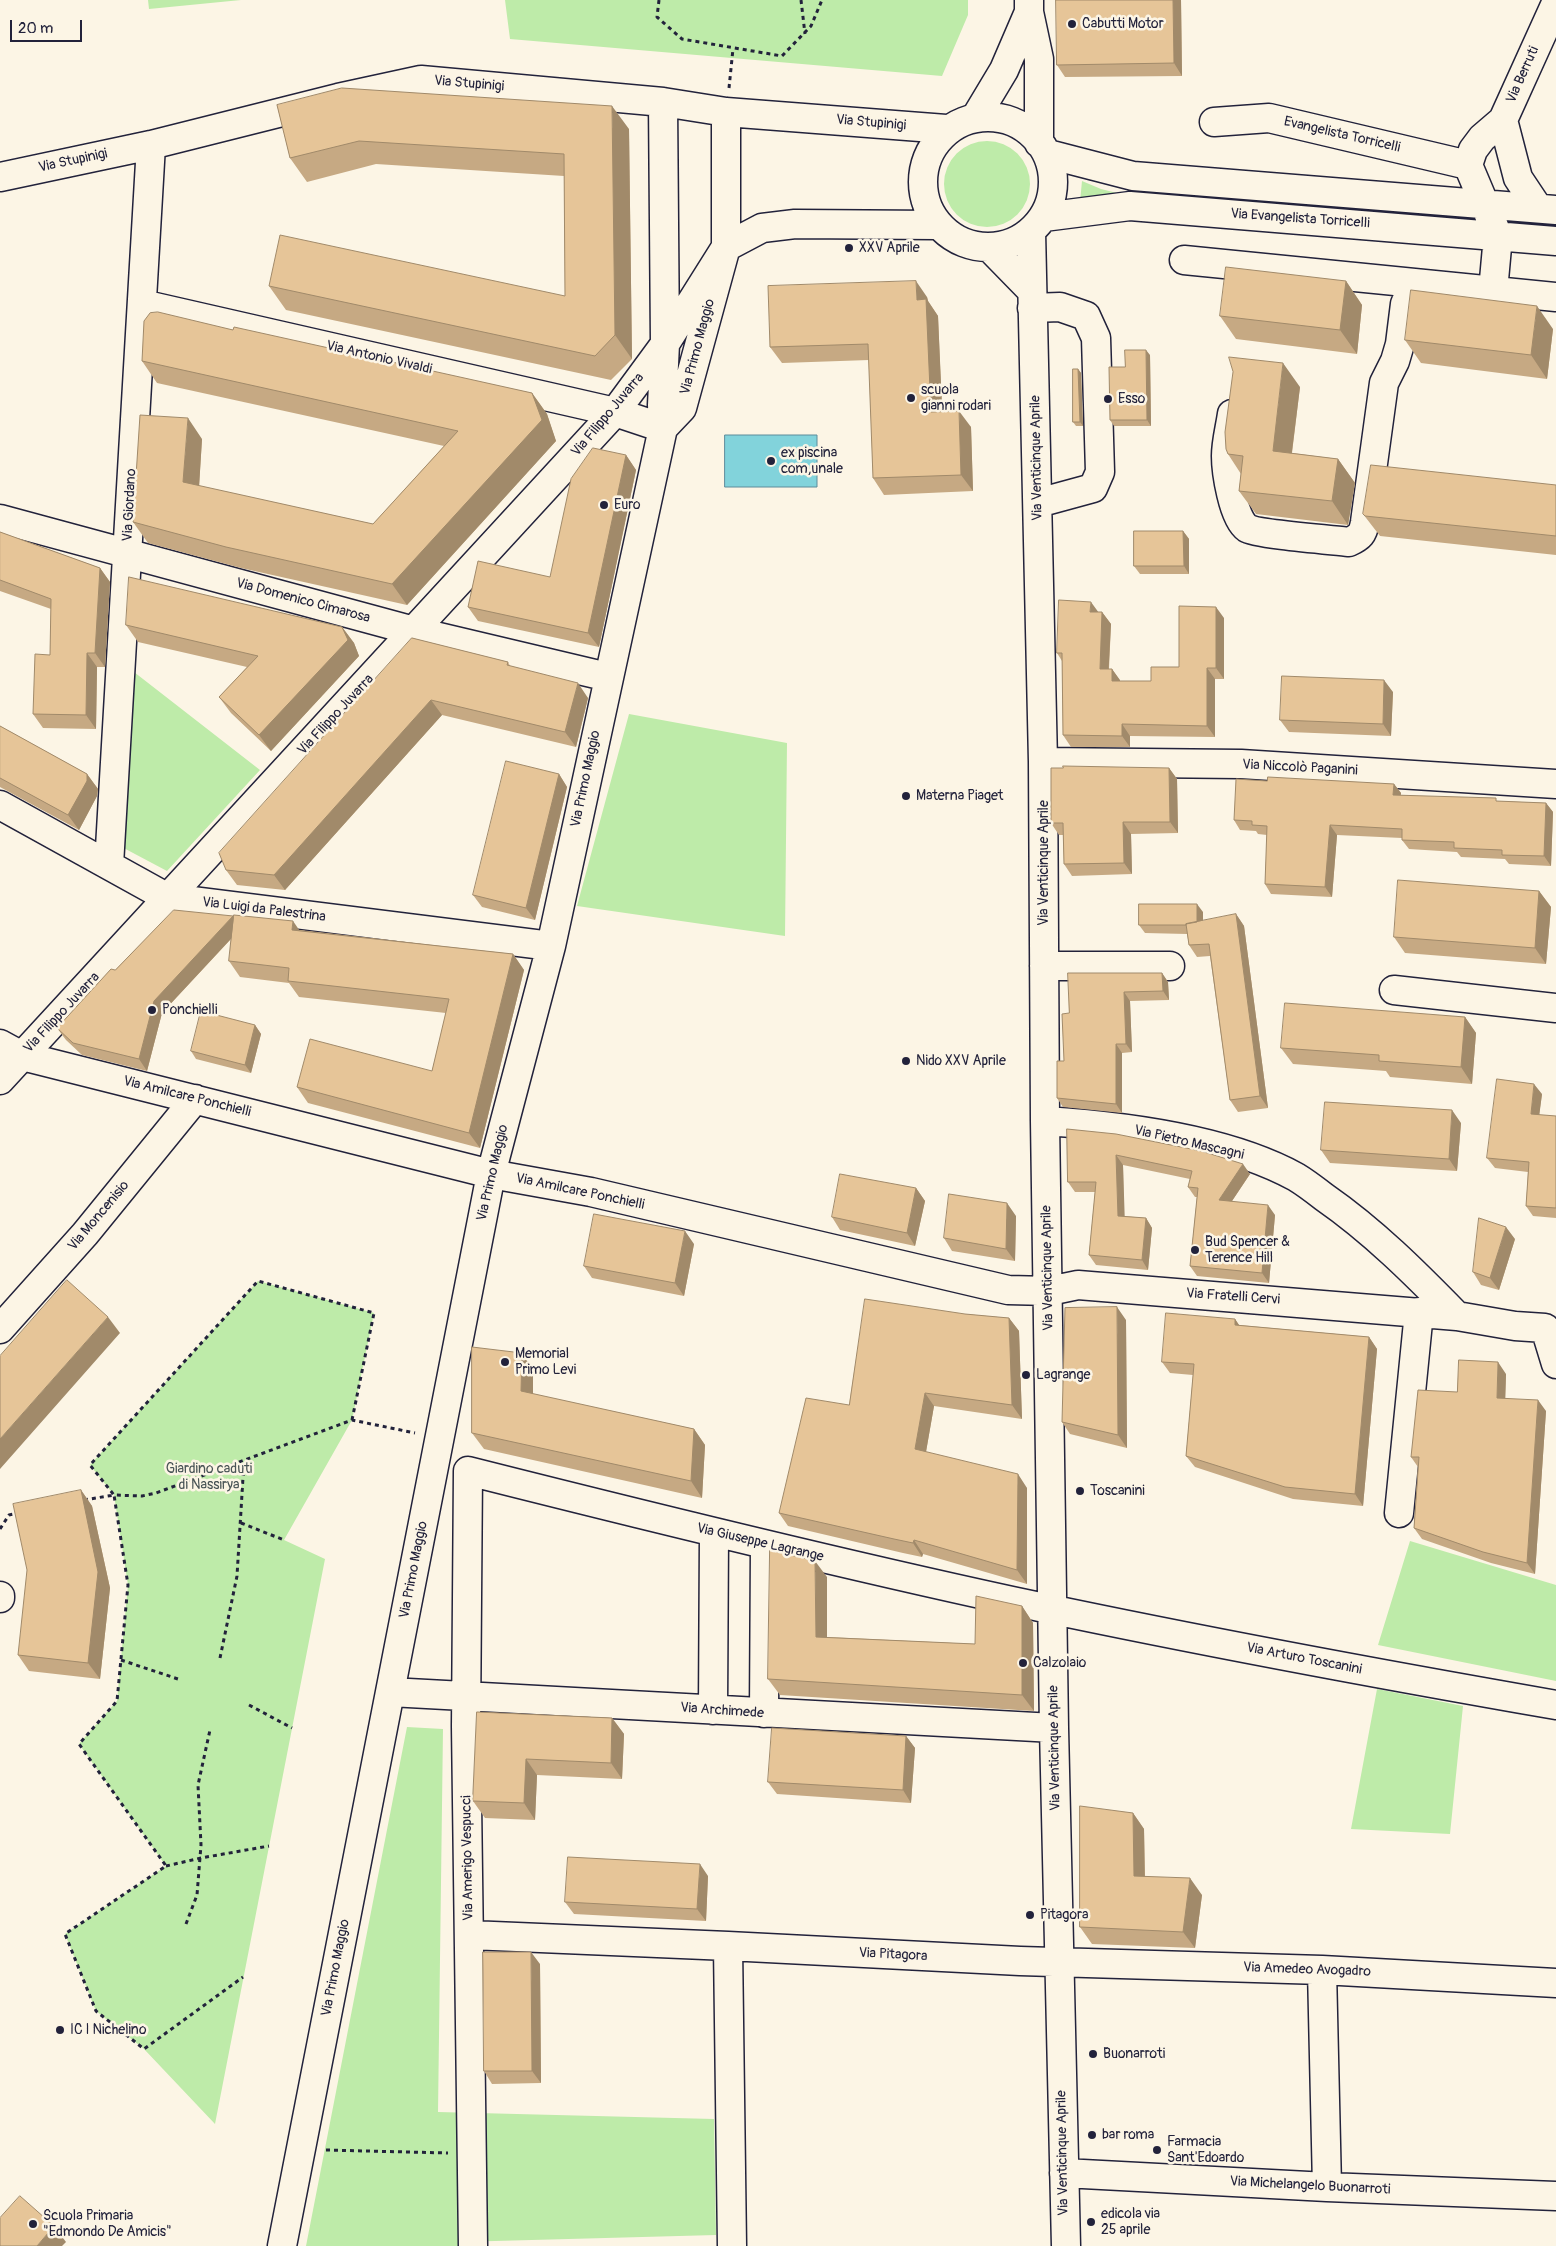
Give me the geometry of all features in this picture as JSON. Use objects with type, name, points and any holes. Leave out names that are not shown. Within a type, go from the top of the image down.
[{"type":"street","name":"Via Berruti","points":[[1436,200],[1469,163],[1473,150],[1482,138],[1503,120],[1556,3]]},
{"type":"street","points":[[977,116],[1004,70],[1029,6]]},
{"type":"street","points":[[1029,6],[1039,60],[1043,148],[1052,170],[1054,186],[1038,224],[1012,244],[990,248],[960,243],[937,225],[922,193],[925,158],[946,129],[977,116],[1009,119],[1024,129],[1043,148],[1133,176],[1547,209]]},
{"type":"street","name":"Via Stupinigi","points":[[0,177],[151,145],[328,100],[421,80],[663,102],[726,112],[946,129]]},
{"type":"street","name":"Via Filippo Juvarra","points":[[663,102],[665,344],[662,405],[663,428]]},
{"type":"street","name":"Via Primo Maggio","points":[[282,2246],[491,1174],[551,946],[663,428],[682,408],[726,247],[726,112]]},
{"type":"street","name":"Evangelista Torricelli","points":[[1214,122],[1269,118],[1496,168],[1518,178]]},
{"type":"street","name":"Via Berruti","points":[[1503,120],[1518,178],[1547,209]]},
{"type":"street","name":"Via Giordano","points":[[109,865],[151,145]]},
{"type":"street","points":[[1469,163],[1483,204],[1498,236],[1493,291]]},
{"type":"street","name":"Via Evangelista Torricelli","points":[[1038,224],[1130,206],[1556,240]]},
{"type":"street","points":[[726,247],[762,228],[795,224],[937,225]]},
{"type":"street","name":"Via Venticinque Aprile","points":[[1038,224],[1032,299],[1043,762],[1045,1121],[1054,1728],[1066,2246]]},
{"type":"street","name":"Via Filippo Juvarra","points":[[0,1080],[11,1050],[168,898],[615,412],[665,344],[726,247]]},
{"type":"street","points":[[990,248],[1032,299],[1086,316],[1096,338],[1100,472],[1094,488],[1038,503]]},
{"type":"street","points":[[1184,260],[1556,297]]},
{"type":"street","points":[[1234,393],[1226,455],[1227,475],[1240,521],[1248,529],[1267,532],[1349,542],[1359,538],[1366,522],[1384,383],[1395,362],[1400,344],[1406,304],[1414,283]]},
{"type":"street","name":"Via Antonio Vivaldi","points":[[142,304],[615,412],[663,428]]},
{"type":"street","name":"Via Domenico Cimarosa","points":[[0,519],[127,555],[414,631],[608,677]]},
{"type":"street","name":"Via Niccolò Paganini","points":[[1043,762],[1241,764],[1556,784]]},
{"type":"street","name":"Via Luigi da Palestrina","points":[[0,805],[168,898],[551,946]]},
{"type":"street","points":[[1044,966],[1170,966]]},
{"type":"street","points":[[1394,990],[1556,1008]]},
{"type":"street","name":"Via Amilcare Ponchielli","points":[[11,1050],[491,1174],[591,1192],[1008,1290],[1048,1291]]},
{"type":"street","name":"Via Moncenisio","points":[[0,1329],[85,1234],[195,1099]]},
{"type":"street","name":"Via Pietro Mascagni","points":[[1045,1121],[1112,1126],[1175,1138],[1239,1153],[1296,1177],[1350,1215],[1404,1263],[1457,1316]]},
{"type":"street","name":"Via Fratelli Cervi","points":[[1048,1291],[1078,1285],[1419,1312],[1457,1316],[1515,1326],[1551,1323],[1556,1364]]},
{"type":"street","points":[[1399,1513],[1419,1312]]},
{"type":"street","name":"Via Giuseppe Lagrange","points":[[468,1471],[764,1545],[1053,1610]]},
{"type":"street","name":"Via Amerigo Vespucci","points":[[468,1471],[466,1697],[473,2246]]},
{"type":"street","points":[[713,1710],[714,1533]]},
{"type":"street","points":[[764,1545],[764,1713]]},
{"type":"street","name":"Via Arturo Toscanini","points":[[1053,1610],[1377,1674],[1556,1706]]},
{"type":"street","name":"Via Archimede","points":[[390,1692],[1054,1728]]},
{"type":"street","name":"Via Pitagora","points":[[470,1935],[1059,1962]]},
{"type":"street","points":[[728,1946],[732,2246]]},
{"type":"street","name":"Via Amedeo Avogadro","points":[[1059,1962],[1322,1970],[1556,1983]]},
{"type":"street","points":[[1322,1970],[1327,2187]]},
{"type":"street","name":"Via Michelangelo Buonarroti","points":[[1064,2173],[1327,2187],[1556,2196]]},
{"type":"path","points":[[659,0],[657,17],[682,39],[782,56],[811,26],[822,0]]},
{"type":"path","points":[[801,0],[805,34]]},
{"type":"path","points":[[726,112],[733,49]]},
{"type":"path","points":[[166,1866],[79,1744],[117,1701],[128,1585],[114,1494],[90,1465],[258,1280],[374,1313],[352,1420]]},
{"type":"path","points":[[76,1502],[114,1494],[142,1496],[156,1493],[352,1420],[440,1437]]},
{"type":"path","points":[[220,1658],[237,1576],[244,1461]]},
{"type":"path","points":[[0,1529],[8,1516],[28,1512]]},
{"type":"path","points":[[241,1523],[284,1540]]},
{"type":"path","points":[[121,1660],[181,1680]]},
{"type":"path","points":[[249,1705],[292,1728]]},
{"type":"path","points":[[186,1924],[197,1895],[201,1858],[198,1785],[210,1730]]},
{"type":"path","points":[[243,1977],[144,2049],[96,2011],[65,1934],[166,1866],[269,1846]]},
{"type":"path","points":[[324,2150],[473,2154]]},
{"type":"green space","points":[[148,0],[241,0],[149,9]]},
{"type":"green space","points":[[505,0],[968,0],[968,15],[942,76],[510,39]]},
{"type":"green space","points":[[987,141],[1003,144],[1011,148],[1023,160],[1027,168],[1030,184],[1027,200],[1023,208],[1011,220],[1003,224],[987,227],[971,224],[963,220],[951,208],[947,200],[944,184],[947,168],[951,160],[963,148],[971,144]]},
{"type":"green space","points":[[1082,181],[1101,189],[1125,195],[1101,196],[1080,202]]},
{"type":"green space","points":[[134,672],[260,770],[167,871],[118,845]]},
{"type":"green space","points":[[629,714],[787,743],[785,936],[577,906]]},
{"type":"green space","name":"Giardino caduti di Nassirya","points":[[258,1281],[374,1313],[352,1420],[284,1540],[325,1559],[215,2124],[144,2049],[96,2011],[65,1934],[166,1866],[79,1744],[117,1701],[128,1585],[114,1495],[90,1465]]},
{"type":"green space","points":[[1410,1541],[1556,1585],[1556,1681],[1378,1645]]},
{"type":"green space","points":[[1377,1689],[1463,1706],[1450,1834],[1351,1829]]},
{"type":"green space","points":[[407,1727],[443,1729],[438,2112],[714,2119],[716,2235],[458,2242],[458,2246],[306,2246]]},
{"type":"water","name":"ex piscina com,unale","points":[[725,435],[817,435],[817,487],[725,487]]},
{"type":"building","points":[[1056,0],[1173,0],[1174,63],[1057,65]]},
{"type":"building","points":[[342,88],[612,106],[615,335],[595,356],[269,286],[280,235],[565,296],[564,154],[359,141],[290,158],[277,105]]},
{"type":"building","points":[[1226,267],[1346,281],[1340,330],[1220,316]]},
{"type":"building","name":"scuola gianni rodari","points":[[916,281],[917,300],[926,299],[931,412],[959,411],[961,475],[873,478],[868,344],[770,347],[768,286]]},
{"type":"building","points":[[1411,290],[1537,306],[1531,355],[1405,340]]},
{"type":"building","points":[[158,312],[233,330],[234,327],[532,393],[542,420],[392,584],[226,547],[133,522],[140,415],[188,418],[183,482],[373,524],[458,431],[142,361],[144,321],[150,313]]},
{"type":"building","points":[[1125,350],[1146,350],[1147,420],[1110,420],[1109,367],[1125,367]]},
{"type":"building","points":[[1229,357],[1283,363],[1273,451],[1338,459],[1332,501],[1239,491],[1243,456],[1228,454],[1226,449],[1225,432],[1233,372]]},
{"type":"building","points":[[1073,369],[1078,369],[1080,422],[1073,422]]},
{"type":"building","points":[[593,448],[626,455],[588,633],[468,607],[478,561],[550,577],[571,479]]},
{"type":"building","points":[[1371,465],[1556,485],[1556,536],[1365,516],[1363,514]]},
{"type":"building","points":[[1134,531],[1183,531],[1184,566],[1134,566]]},
{"type":"building","points":[[0,532],[100,568],[95,653],[87,653],[86,715],[33,714],[35,654],[50,655],[51,599],[0,580]]},
{"type":"building","points":[[129,577],[342,627],[348,640],[259,735],[219,697],[258,656],[126,625]]},
{"type":"building","points":[[1059,600],[1091,602],[1090,612],[1102,612],[1100,669],[1112,669],[1112,681],[1151,681],[1151,667],[1179,667],[1179,606],[1216,607],[1216,668],[1207,668],[1207,726],[1122,724],[1122,736],[1063,735],[1062,653],[1057,653]]},
{"type":"building","points":[[412,638],[508,662],[507,665],[578,683],[565,732],[431,700],[274,875],[226,870],[219,853]]},
{"type":"building","points":[[1282,676],[1384,680],[1383,724],[1280,720]]},
{"type":"building","points":[[0,726],[87,774],[87,781],[68,815],[0,778]]},
{"type":"building","points":[[506,761],[559,774],[526,908],[473,895]]},
{"type":"building","points":[[1063,766],[1169,768],[1170,822],[1123,822],[1124,863],[1064,864],[1063,823],[1051,823],[1051,768],[1063,768]]},
{"type":"building","points":[[1268,777],[1394,784],[1393,795],[1496,798],[1496,801],[1546,803],[1544,856],[1502,855],[1502,850],[1454,848],[1454,842],[1402,840],[1402,829],[1330,825],[1325,887],[1265,884],[1267,826],[1252,825],[1252,821],[1234,820],[1236,779],[1267,781]]},
{"type":"building","points":[[1398,880],[1539,891],[1535,948],[1394,937]]},
{"type":"building","points":[[1139,904],[1197,904],[1197,922],[1186,925],[1139,925]]},
{"type":"building","points":[[174,910],[233,916],[154,1001],[139,1059],[73,1043],[57,1028],[111,969],[115,970]]},
{"type":"building","points":[[1236,914],[1260,1096],[1230,1100],[1209,944],[1189,945],[1186,924]]},
{"type":"building","points":[[234,915],[293,921],[292,930],[513,954],[469,1133],[297,1087],[310,1039],[432,1071],[449,999],[288,981],[289,968],[229,961]]},
{"type":"building","points":[[1068,973],[1162,973],[1163,991],[1124,992],[1126,1044],[1116,1044],[1116,1104],[1057,1098],[1057,1061],[1064,1061],[1062,1014],[1069,1013]]},
{"type":"building","points":[[1285,1003],[1465,1017],[1461,1067],[1379,1061],[1379,1055],[1281,1048]]},
{"type":"building","points":[[201,1011],[255,1025],[245,1065],[191,1051]]},
{"type":"building","points":[[1497,1079],[1534,1084],[1531,1114],[1556,1116],[1556,1208],[1526,1206],[1529,1162],[1487,1158]]},
{"type":"building","points":[[1325,1102],[1452,1110],[1449,1159],[1321,1150]]},
{"type":"building","points":[[1067,1129],[1116,1134],[1201,1151],[1243,1164],[1219,1200],[1268,1205],[1262,1273],[1190,1266],[1198,1188],[1188,1187],[1192,1171],[1116,1155],[1118,1216],[1146,1218],[1142,1260],[1089,1255],[1096,1182],[1068,1182]]},
{"type":"building","points":[[840,1174],[916,1188],[907,1233],[832,1217]]},
{"type":"building","points":[[949,1194],[1007,1203],[1006,1249],[944,1238]]},
{"type":"building","points":[[594,1214],[685,1231],[675,1283],[584,1266]]},
{"type":"building","points":[[1479,1218],[1506,1227],[1490,1278],[1473,1272]]},
{"type":"building","points":[[67,1280],[108,1317],[0,1439],[0,1356]]},
{"type":"building","points":[[865,1299],[965,1314],[1009,1318],[1012,1405],[925,1393],[915,1449],[1018,1474],[1017,1570],[914,1540],[913,1543],[779,1513],[806,1398],[849,1405]]},
{"type":"building","points":[[1117,1307],[1118,1435],[1062,1422],[1065,1308]]},
{"type":"building","points":[[1166,1313],[1235,1319],[1235,1325],[1369,1337],[1355,1494],[1285,1487],[1186,1456],[1194,1364],[1162,1362]]},
{"type":"building","points":[[472,1347],[522,1353],[521,1391],[694,1429],[691,1481],[472,1433]]},
{"type":"building","points":[[1459,1360],[1498,1362],[1497,1398],[1538,1400],[1527,1563],[1483,1552],[1414,1528],[1419,1457],[1411,1457],[1418,1390],[1457,1392]]},
{"type":"building","points":[[81,1490],[98,1572],[88,1663],[18,1655],[27,1570],[13,1504]]},
{"type":"building","points":[[770,1550],[815,1561],[816,1637],[975,1644],[976,1596],[1022,1606],[1022,1695],[768,1679]]},
{"type":"building","points":[[477,1712],[612,1718],[611,1763],[526,1759],[524,1803],[473,1801]]},
{"type":"building","points":[[772,1728],[906,1736],[903,1790],[768,1782]]},
{"type":"building","points":[[1080,1806],[1133,1813],[1134,1876],[1190,1878],[1183,1932],[1080,1927]]},
{"type":"building","points":[[568,1857],[700,1864],[697,1909],[565,1902]]},
{"type":"building","points":[[483,1952],[531,1952],[532,2071],[484,2071]]},
{"type":"building","points":[[20,2196],[54,2226],[37,2246],[0,2246],[0,2218]]},
{"type":"place","name":"Cabutti Motor","points":[[1072,24]]},
{"type":"place","name":"XXV Aprile","points":[[849,248]]},
{"type":"place","name":"scuola gianni rodari","points":[[911,398]]},
{"type":"place","name":"Esso","points":[[1108,399]]},
{"type":"place","name":"ex piscina com,unale","points":[[771,461]]},
{"type":"place","name":"Euro","points":[[604,505]]},
{"type":"place","name":"Materna Piaget","points":[[906,796]]},
{"type":"place","name":"Ponchielli","points":[[152,1010]]},
{"type":"place","name":"Nido XXV Aprile","points":[[906,1061]]},
{"type":"place","name":"Bud Spencer & Terence Hill","points":[[1195,1250]]},
{"type":"place","name":"Memorial Primo Levi","points":[[505,1362]]},
{"type":"place","name":"Lagrange","points":[[1026,1375]]},
{"type":"place","name":"Toscanini","points":[[1080,1491]]},
{"type":"place","name":"Calzolaio","points":[[1023,1663]]},
{"type":"place","name":"Pitagora","points":[[1030,1915]]},
{"type":"place","name":"IC I Nichelino","points":[[60,2030]]},
{"type":"place","name":"Buonarroti","points":[[1093,2054]]},
{"type":"place","name":"bar roma","points":[[1092,2135]]},
{"type":"place","name":"Farmacia Sant'Edoardo","points":[[1157,2150]]},
{"type":"place","name":"edicola via 25 aprile","points":[[1091,2222]]},
{"type":"place","name":"Scuola Primaria \"Edmondo De Amicis\"","points":[[33,2224]]}]
